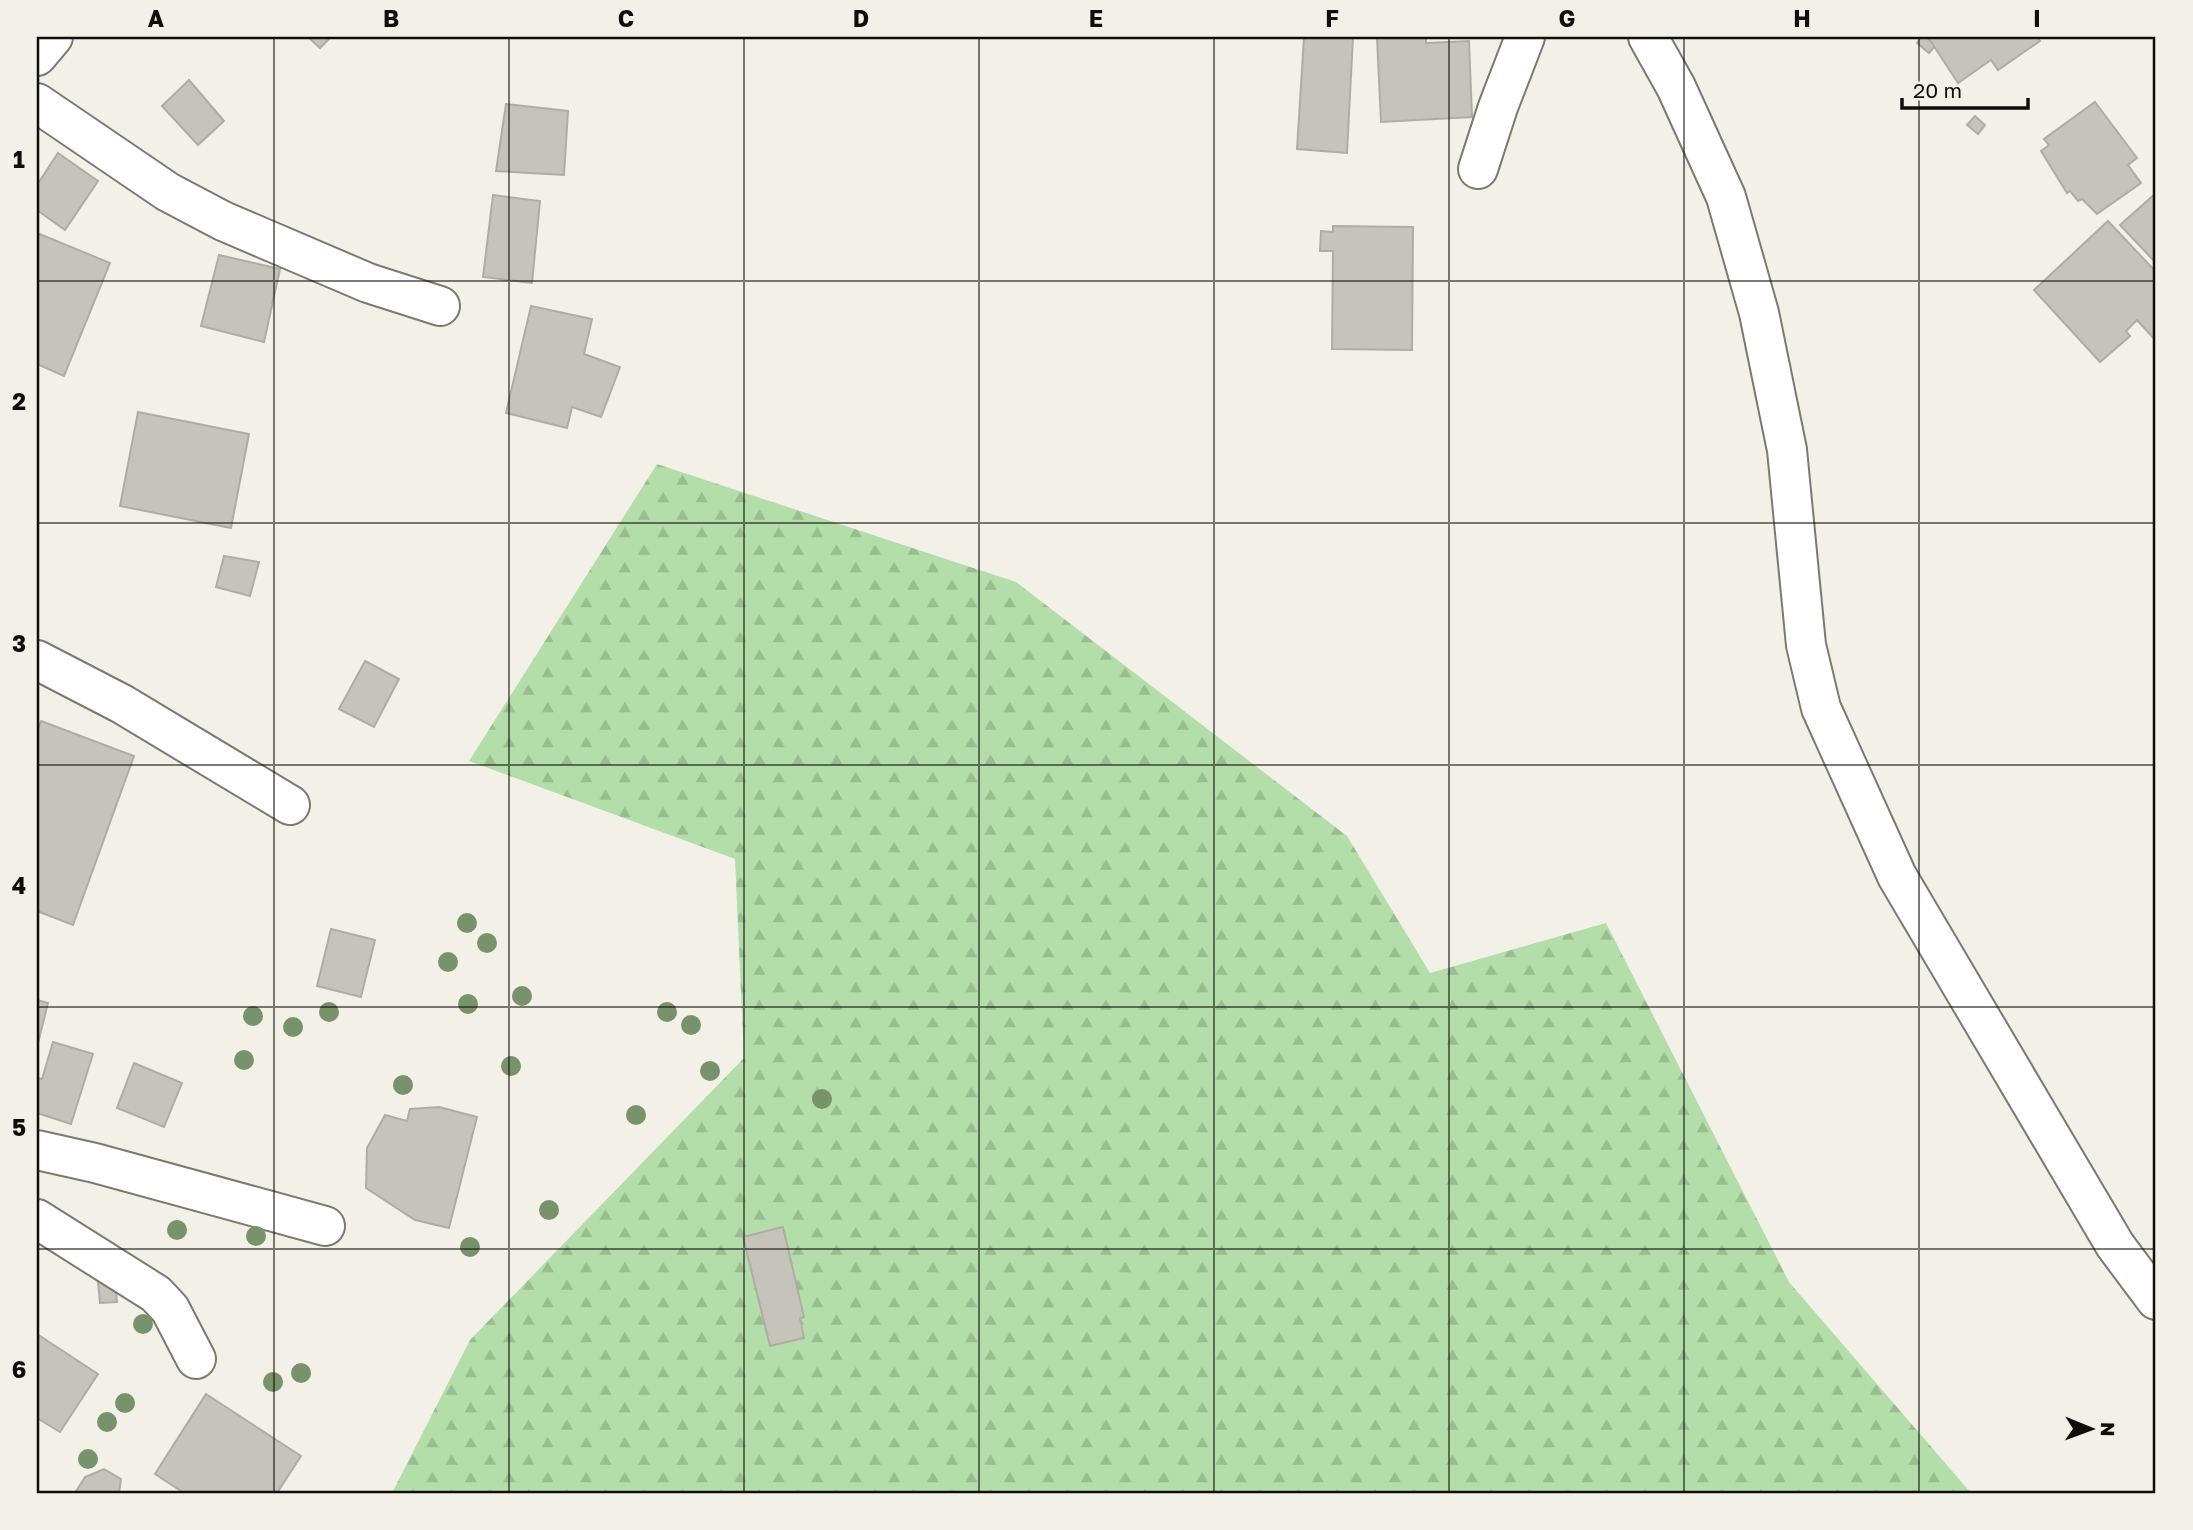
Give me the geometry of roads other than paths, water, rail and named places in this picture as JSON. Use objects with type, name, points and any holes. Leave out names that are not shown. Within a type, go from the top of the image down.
[{"type":"street","points":[[37,56],[53,37]]},
{"type":"street","points":[[1478,169],[1525,37]]},
{"type":"street","points":[[1648,37],[1676,87],[1726,197],[1759,313],[1787,450],[1806,645],[1821,708],[1897,876],[2115,1245],[2156,1300]]},
{"type":"street","points":[[37,103],[168,192],[223,221],[369,283],[440,306]]},
{"type":"street","points":[[37,660],[122,704],[290,805]]},
{"type":"street","points":[[37,1150],[95,1163],[325,1226]]},
{"type":"street","points":[[37,1219],[156,1294],[170,1309],[196,1359]]}]
